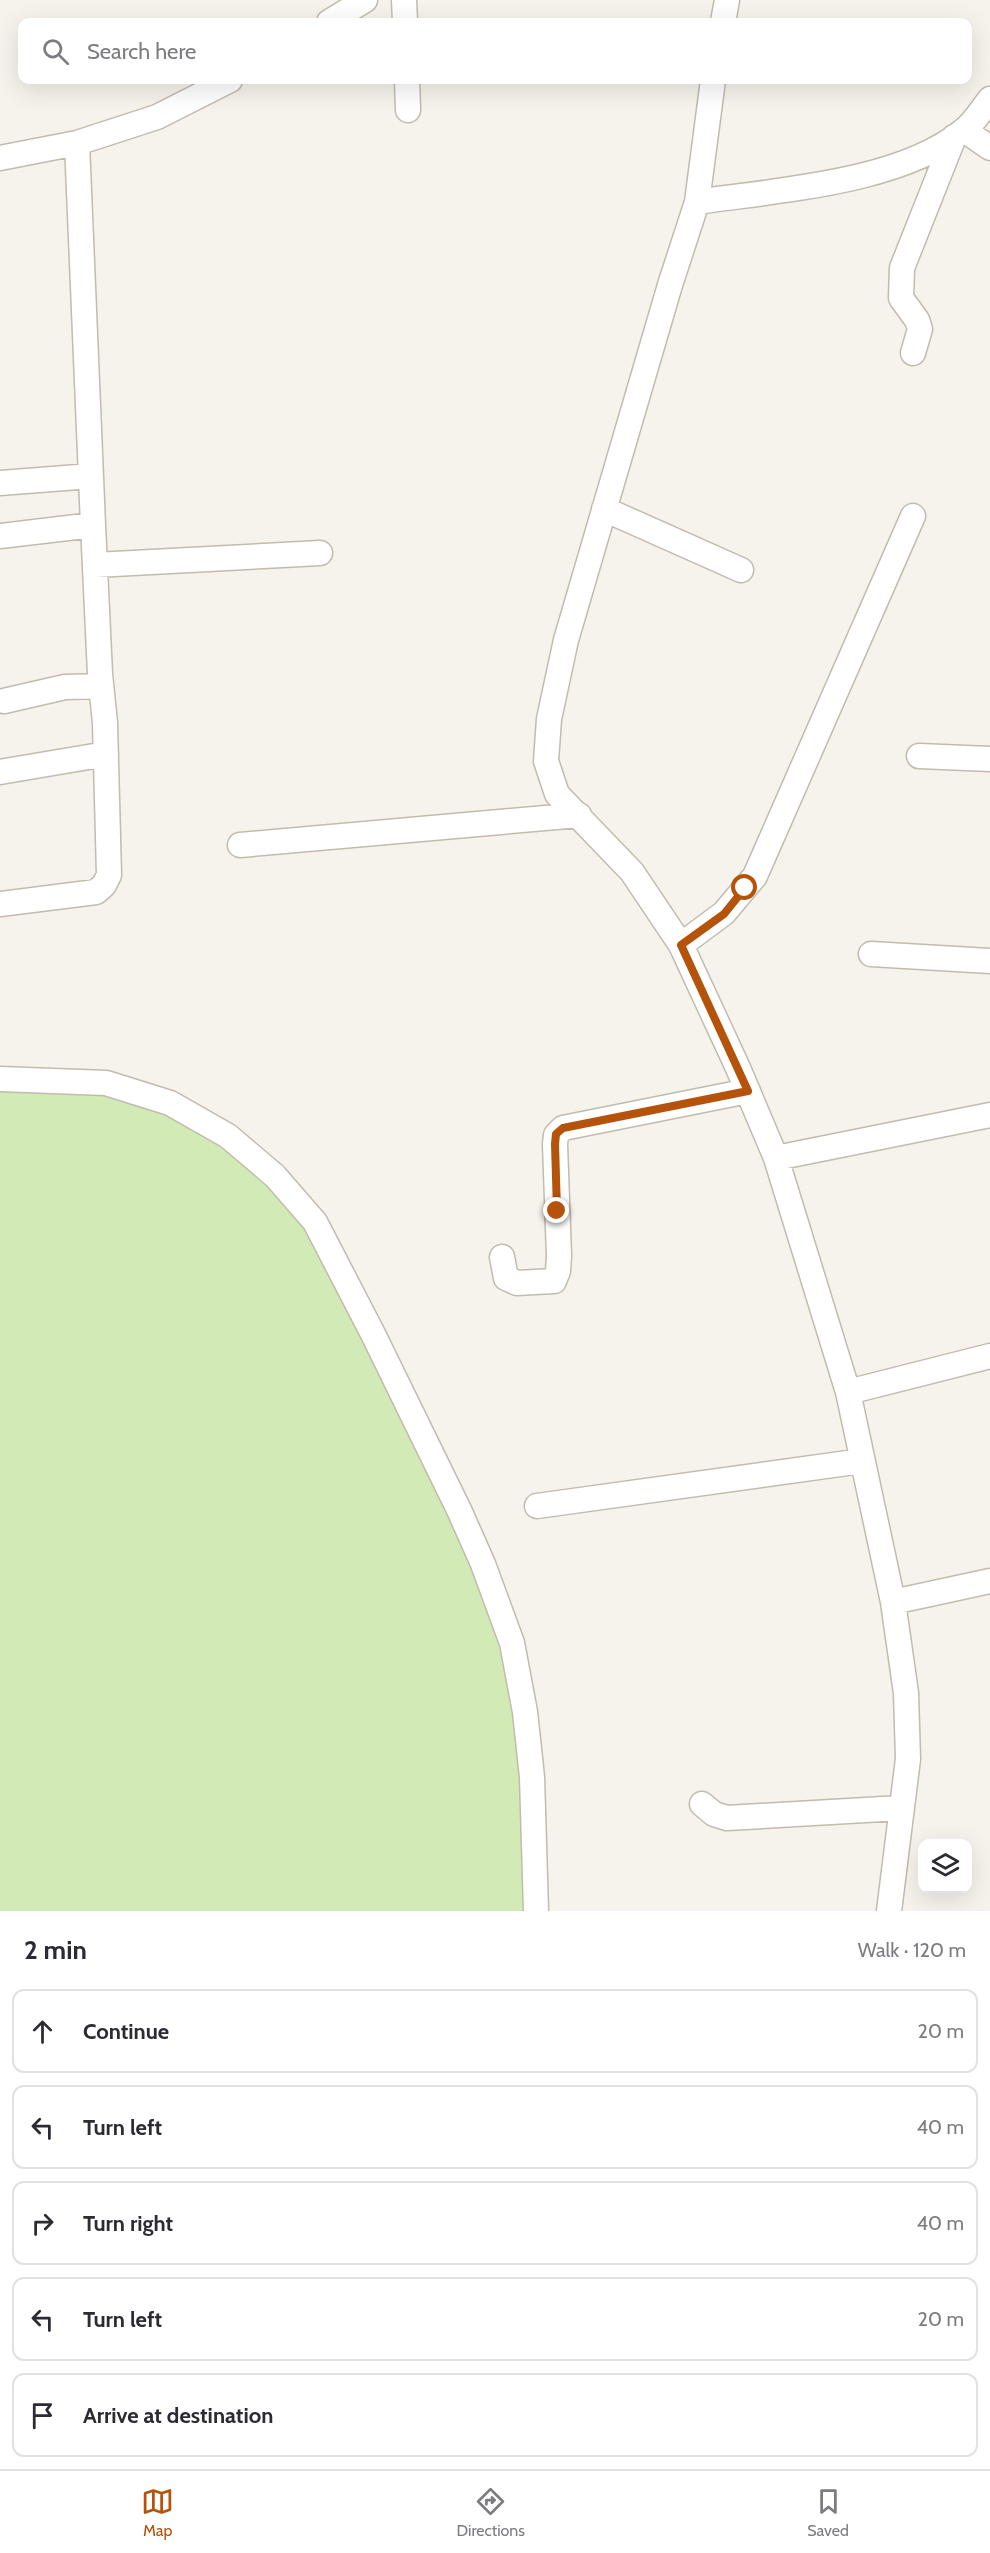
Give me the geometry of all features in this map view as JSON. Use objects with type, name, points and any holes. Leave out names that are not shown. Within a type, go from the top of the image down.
[{"type":"street","points":[[336,18],[365,0]]},
{"type":"street","points":[[404,0],[405,18]]},
{"type":"street","points":[[724,18],[727,0]]},
{"type":"street","points":[[0,158],[77,143],[157,117],[222,84]]},
{"type":"street","points":[[407,84],[408,110]]},
{"type":"street","points":[[712,84],[697,202],[566,640],[549,719],[546,761],[557,794],[632,872],[681,945],[776,1158],[848,1392],[893,1602],[906,1704],[908,1759],[900,1808],[889,1911]]},
{"type":"street","points":[[697,202],[859,178],[928,152],[959,133],[990,99]]},
{"type":"street","points":[[959,133],[990,148]]},
{"type":"street","points":[[913,353],[920,329],[917,320],[901,298],[902,268],[959,133]]},
{"type":"street","points":[[0,904],[96,892],[104,885],[109,875],[106,754],[93,525],[77,143]]},
{"type":"street","points":[[0,483],[91,476]]},
{"type":"street","points":[[604,509],[741,570]]},
{"type":"street","points":[[681,945],[724,914],[755,876],[913,516]]},
{"type":"street","points":[[0,536],[93,525]]},
{"type":"street","points":[[95,565],[320,554]]},
{"type":"street","points":[[4,701],[54,688],[101,686]]},
{"type":"street","points":[[0,772],[106,754]]},
{"type":"street","points":[[919,756],[990,759]]},
{"type":"street","points":[[240,845],[579,815]]},
{"type":"street","points":[[871,954],[990,961]]},
{"type":"street","points":[[0,1079],[106,1083],[170,1103],[228,1136],[275,1176],[315,1222],[460,1512],[483,1564],[512,1643],[525,1712],[532,1777],[536,1911]]},
{"type":"street","points":[[502,1257],[506,1278],[517,1283],[554,1281],[558,1271],[555,1144],[556,1134],[563,1128],[748,1091]]},
{"type":"street","points":[[776,1158],[990,1115]]},
{"type":"street","points":[[848,1392],[990,1356]]},
{"type":"street","points":[[537,1506],[862,1461]]},
{"type":"street","points":[[893,1602],[990,1581]]},
{"type":"street","points":[[702,1804],[714,1814],[727,1818],[900,1808]]},
{"type":"green space","points":[[0,1090],[106,1093],[166,1113],[223,1146],[266,1182],[304,1227],[336,1286],[449,1517],[476,1575],[502,1645],[519,1746],[526,1911],[0,1911]]},
{"type":"route","points":[[557,1211],[555,1144],[556,1134],[563,1128],[748,1091],[681,945],[724,914],[745,888]]}]
